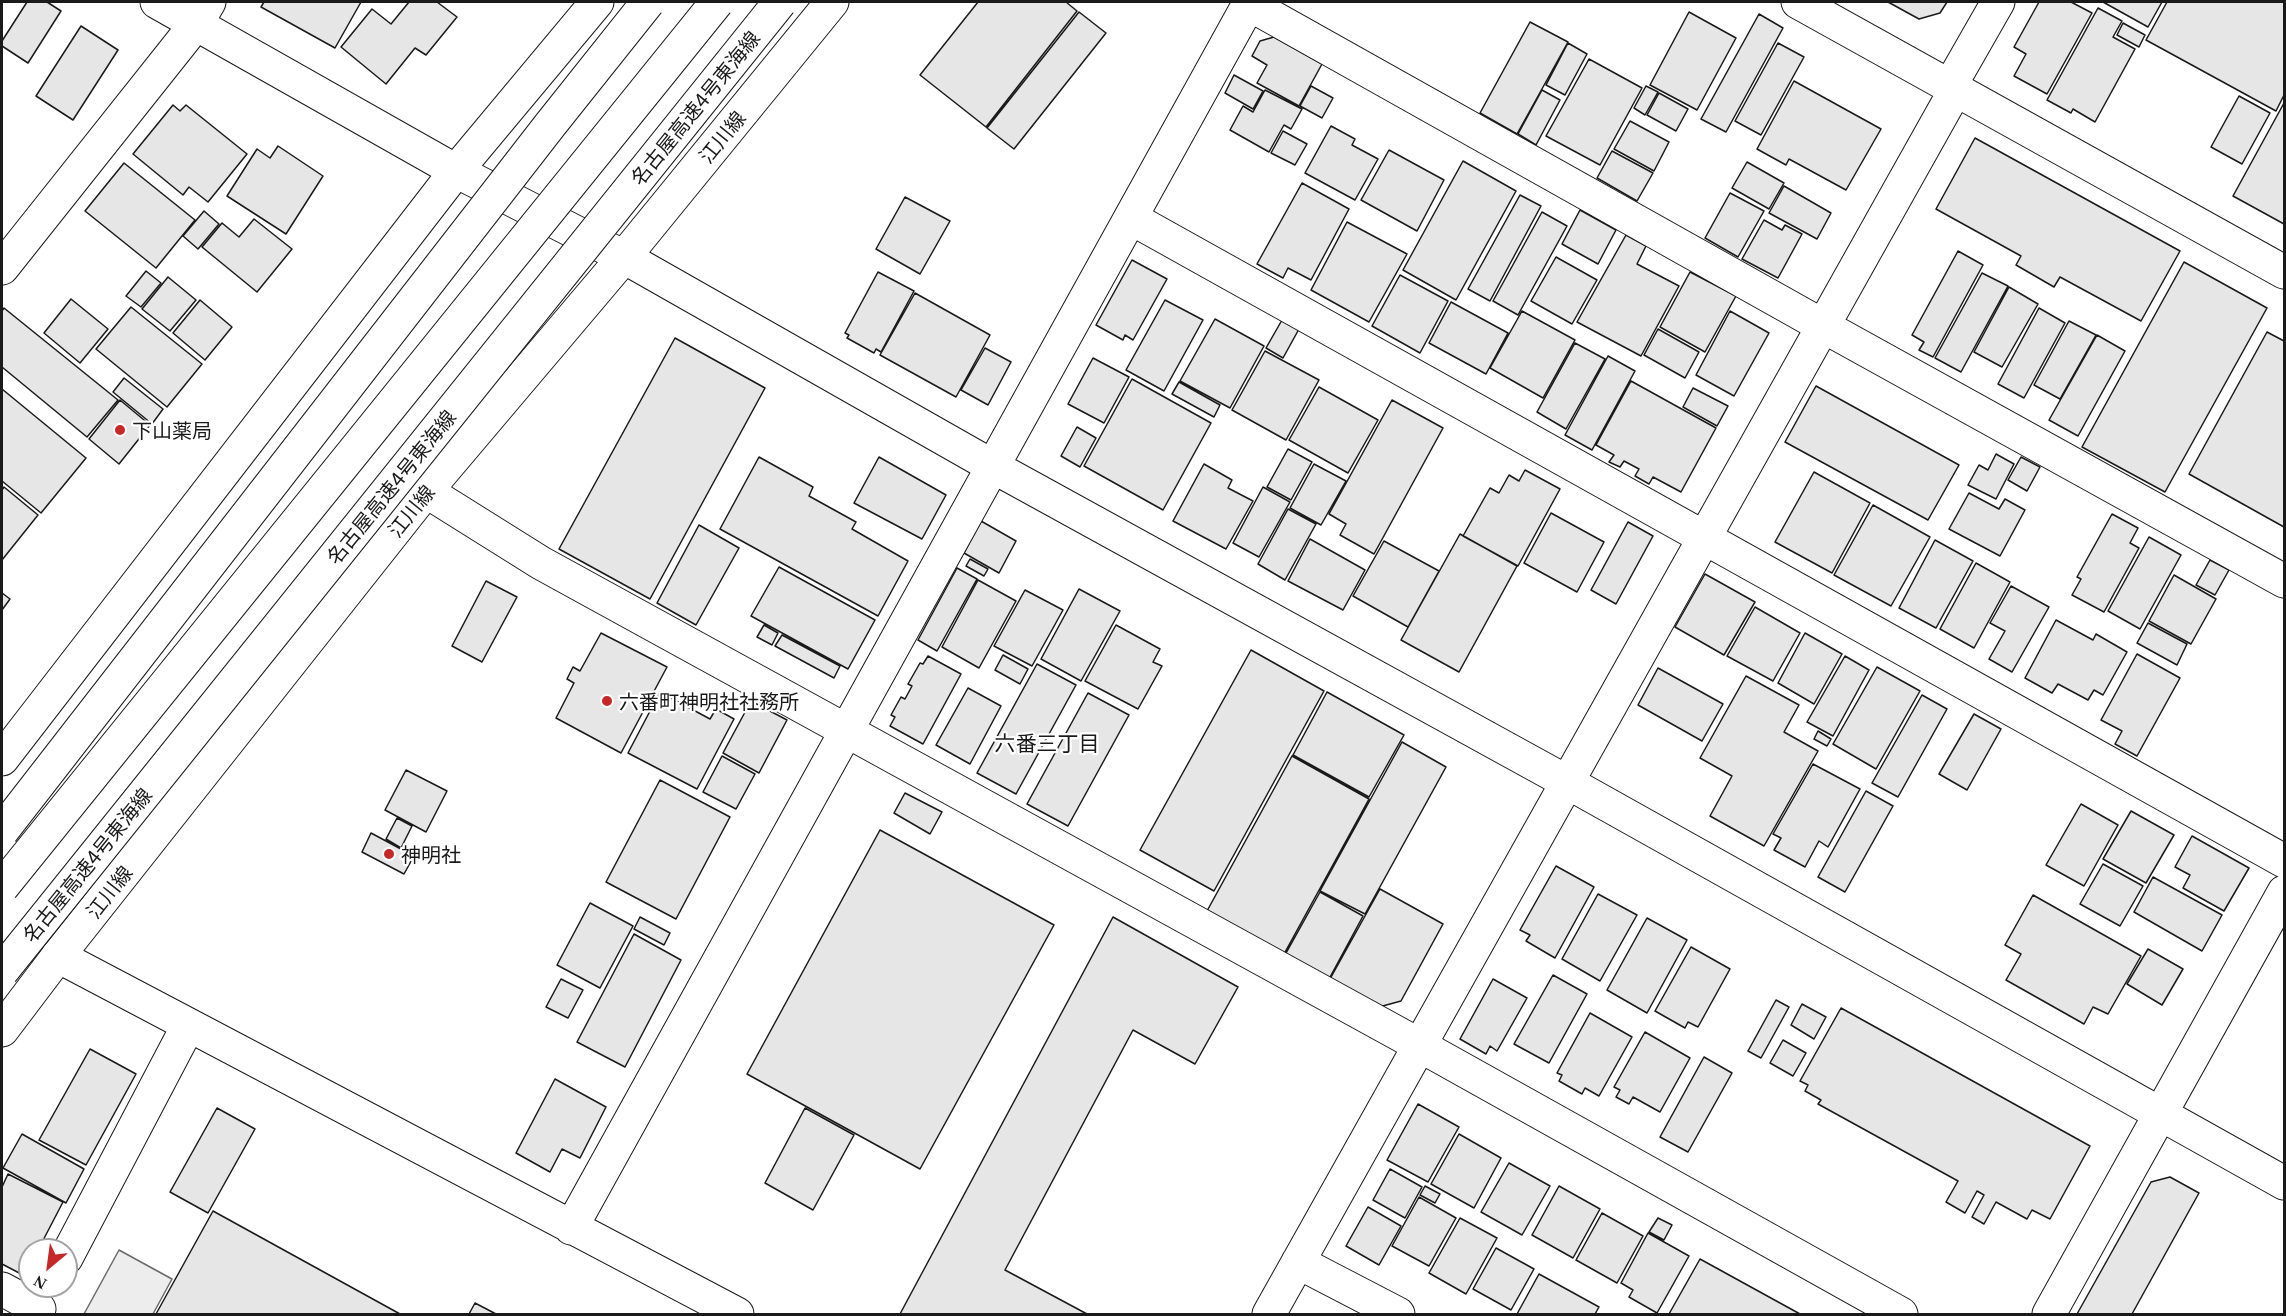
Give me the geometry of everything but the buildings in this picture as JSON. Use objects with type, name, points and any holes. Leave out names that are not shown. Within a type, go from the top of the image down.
[{"type":"main road","points":[[157,2],[202,13],[456,171],[624,257],[992,466],[1567,782],[2284,1183]]},
{"type":"main road","points":[[2,759],[456,171],[597,2]]},
{"type":"main road","points":[[2,831],[648,2]]},
{"type":"main road","points":[[2,887],[717,2]]},
{"type":"main road","name":"名古屋高速4号東海線","points":[[2,971],[780,2]]},
{"type":"main road","name":"江川線","points":[[2,1030],[426,491],[624,257],[832,2]]},
{"type":"main road","points":[[1798,2],[2284,272]]},
{"type":"main road","points":[[1269,1314],[1823,326],[1998,2]]},
{"type":"main road","points":[[571,1228],[1250,3],[1823,326],[2284,581]]},
{"type":"main road","points":[[2,268],[202,13]]},
{"type":"main road","points":[[1131,218],[2284,861]]},
{"type":"main road","points":[[426,491],[542,563],[1419,1045],[1901,1314]]},
{"type":"main road","points":[[2049,1314],[2284,892]]},
{"type":"main road","points":[[58,956],[737,1314]]},
{"type":"main road","points":[[77,1238],[188,1026]]},
{"type":"main road","points":[[1298,1262],[1398,1314]]},
{"type":"main road","points":[[2,1289],[42,1303]]},
{"type":"shaded area","points":[[119,1250],[172,1279],[153,1314],[84,1314]]},
{"type":"place","name":"下山薬局","points":[[120,430]]},
{"type":"place","name":"六番町神明社社務所","points":[[607,701]]},
{"type":"place","name":"神明社","points":[[389,854]]},
{"type":"district","name":"六番三丁目","points":[[1047,743]]}]
